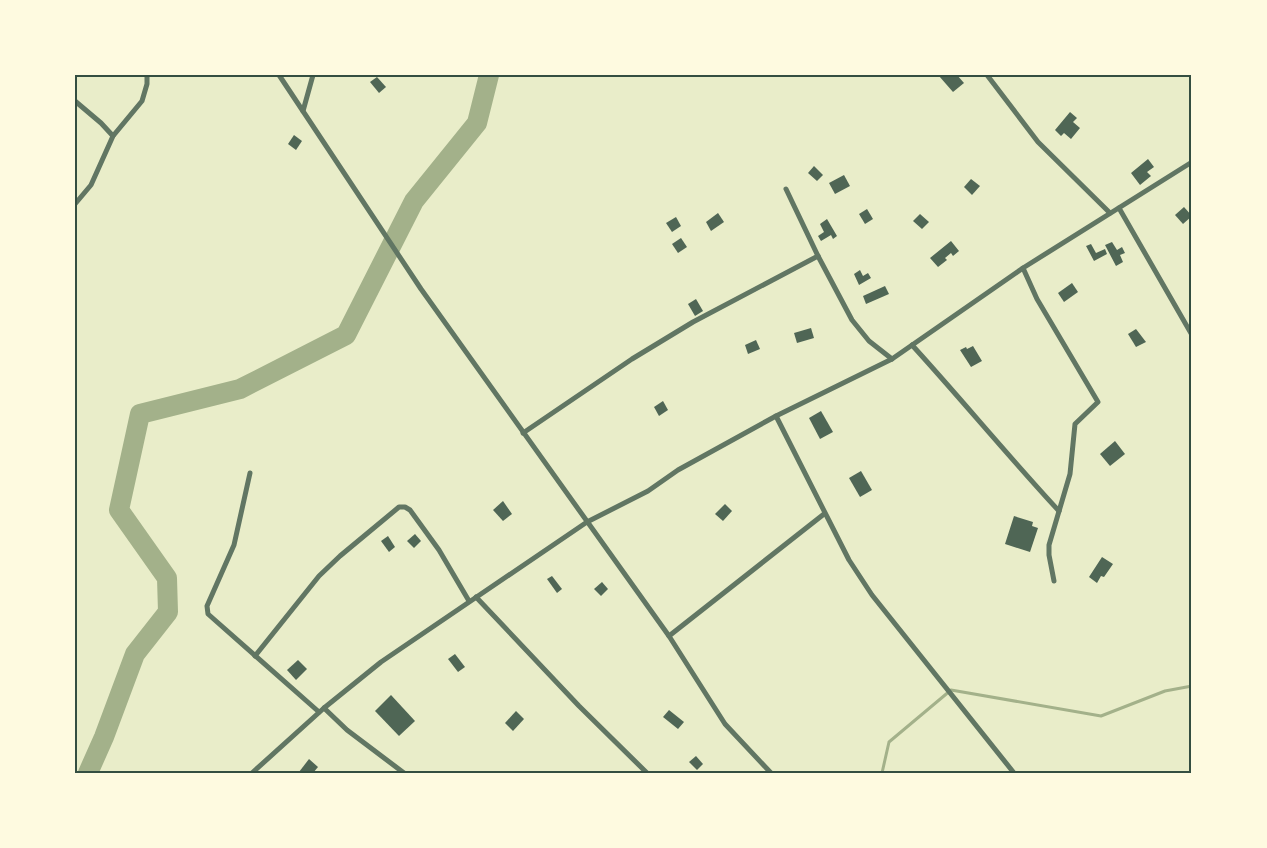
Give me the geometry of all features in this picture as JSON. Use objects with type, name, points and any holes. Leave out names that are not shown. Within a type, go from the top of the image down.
[{"type":"street","points":[[75,204],[91,185],[113,136],[142,101],[147,75]]},
{"type":"street","points":[[279,75],[421,289],[669,636],[725,724],[771,773]]},
{"type":"street","points":[[303,111],[313,75]]},
{"type":"street","points":[[987,75],[1038,142],[1110,213]]},
{"type":"street","points":[[75,101],[113,136]]},
{"type":"street","points":[[252,773],[322,710],[396,651],[587,522],[648,491],[678,470],[776,416],[892,358],[1023,268],[1192,162]]},
{"type":"street","points":[[786,189],[852,320],[869,341],[892,358]]},
{"type":"street","points":[[1119,208],[1192,335]]},
{"type":"street","points":[[524,433],[632,359],[693,322],[818,256]]},
{"type":"street","points":[[1023,268],[1037,299],[1098,402],[1075,424],[1070,474],[1049,544],[1048,555],[1054,581]]},
{"type":"street","points":[[912,345],[1059,511]]},
{"type":"street","points":[[776,416],[824,514],[849,560],[872,595],[1014,773]]},
{"type":"street","points":[[250,473],[234,544],[207,606],[208,614],[255,656],[404,773]]},
{"type":"street","points":[[255,656],[319,576],[399,507],[410,510],[439,550],[469,601]]},
{"type":"street","points":[[669,636],[824,514]]},
{"type":"street","points":[[476,597],[579,706],[647,773]]},
{"type":"building","points":[[940,75],[957,75],[964,83],[953,92]]},
{"type":"building","points":[[377,77],[386,87],[379,93],[370,82]]},
{"type":"building","points":[[1070,112],[1077,118],[1073,122],[1080,128],[1071,139],[1064,133],[1061,136],[1055,130]]},
{"type":"building","points":[[294,135],[302,141],[296,150],[288,144]]},
{"type":"building","points":[[1148,159],[1154,167],[1147,172],[1151,176],[1140,185],[1131,173]]},
{"type":"building","points":[[814,166],[823,175],[817,181],[808,173]]},
{"type":"building","points":[[844,175],[850,186],[835,194],[829,183]]},
{"type":"building","points":[[971,179],[980,186],[972,195],[964,187]]},
{"type":"building","points":[[1184,207],[1192,216],[1183,224],[1175,215]]},
{"type":"building","points":[[867,209],[873,219],[865,224],[859,214]]},
{"type":"building","points":[[718,213],[724,222],[711,231],[706,222]]},
{"type":"building","points":[[920,214],[929,222],[922,229],[913,221]]},
{"type":"building","points":[[676,217],[681,226],[672,232],[666,223]]},
{"type":"building","points":[[827,219],[837,236],[833,239],[831,235],[821,241],[818,236],[824,232],[820,224]]},
{"type":"building","points":[[681,238],[687,247],[678,253],[672,244]]},
{"type":"building","points":[[951,241],[959,251],[953,256],[951,253],[945,258],[947,260],[938,267],[930,258]]},
{"type":"building","points":[[1112,242],[1117,250],[1122,247],[1125,253],[1120,255],[1123,262],[1116,266],[1105,245]]},
{"type":"building","points":[[1091,244],[1096,253],[1105,249],[1107,254],[1094,261],[1086,246]]},
{"type":"building","points":[[860,270],[863,276],[868,273],[871,278],[859,285],[854,274]]},
{"type":"building","points":[[1072,283],[1078,292],[1064,302],[1058,293]]},
{"type":"building","points":[[885,286],[889,294],[866,304],[863,296]]},
{"type":"building","points":[[696,299],[703,311],[695,316],[688,304]]},
{"type":"building","points":[[811,328],[814,338],[797,343],[794,333]]},
{"type":"building","points":[[1136,329],[1146,342],[1136,347],[1128,334]]},
{"type":"building","points":[[756,340],[760,349],[748,354],[745,345]]},
{"type":"building","points":[[973,346],[982,361],[971,367],[960,350]]},
{"type":"building","points":[[663,401],[668,410],[659,416],[654,407]]},
{"type":"building","points":[[821,411],[833,432],[820,439],[809,418]]},
{"type":"building","points":[[1115,441],[1125,454],[1110,466],[1100,454]]},
{"type":"building","points":[[861,471],[872,490],[860,497],[849,478]]},
{"type":"building","points":[[503,501],[512,514],[503,521],[493,510]]},
{"type":"building","points":[[725,504],[732,511],[723,521],[715,514]]},
{"type":"building","points":[[1014,516],[1033,522],[1032,526],[1038,528],[1030,552],[1005,544]]},
{"type":"building","points":[[415,534],[421,541],[414,548],[407,541]]},
{"type":"building","points":[[388,536],[395,547],[389,552],[381,541]]},
{"type":"building","points":[[1102,557],[1113,564],[1097,583],[1089,577]]},
{"type":"building","points":[[552,576],[562,589],[557,593],[547,579]]},
{"type":"building","points":[[602,582],[608,589],[601,596],[594,589]]},
{"type":"building","points":[[455,654],[465,667],[458,672],[448,659]]},
{"type":"building","points":[[298,660],[307,669],[296,680],[287,670]]},
{"type":"building","points":[[391,695],[415,721],[399,736],[375,711]]},
{"type":"building","points":[[669,710],[684,722],[678,729],[663,717]]},
{"type":"building","points":[[516,711],[524,719],[513,731],[505,723]]},
{"type":"building","points":[[696,756],[703,764],[697,770],[689,762]]},
{"type":"building","points":[[309,759],[318,767],[313,773],[299,772]]},
{"type":"waterway","points":[[88,773],[135,654],[168,612],[167,578],[119,510],[140,414],[240,389],[346,335],[414,201],[477,123],[489,75]]},
{"type":"waterway","points":[[882,773],[889,742],[951,690],[1101,716],[1165,691],[1192,686]]}]
